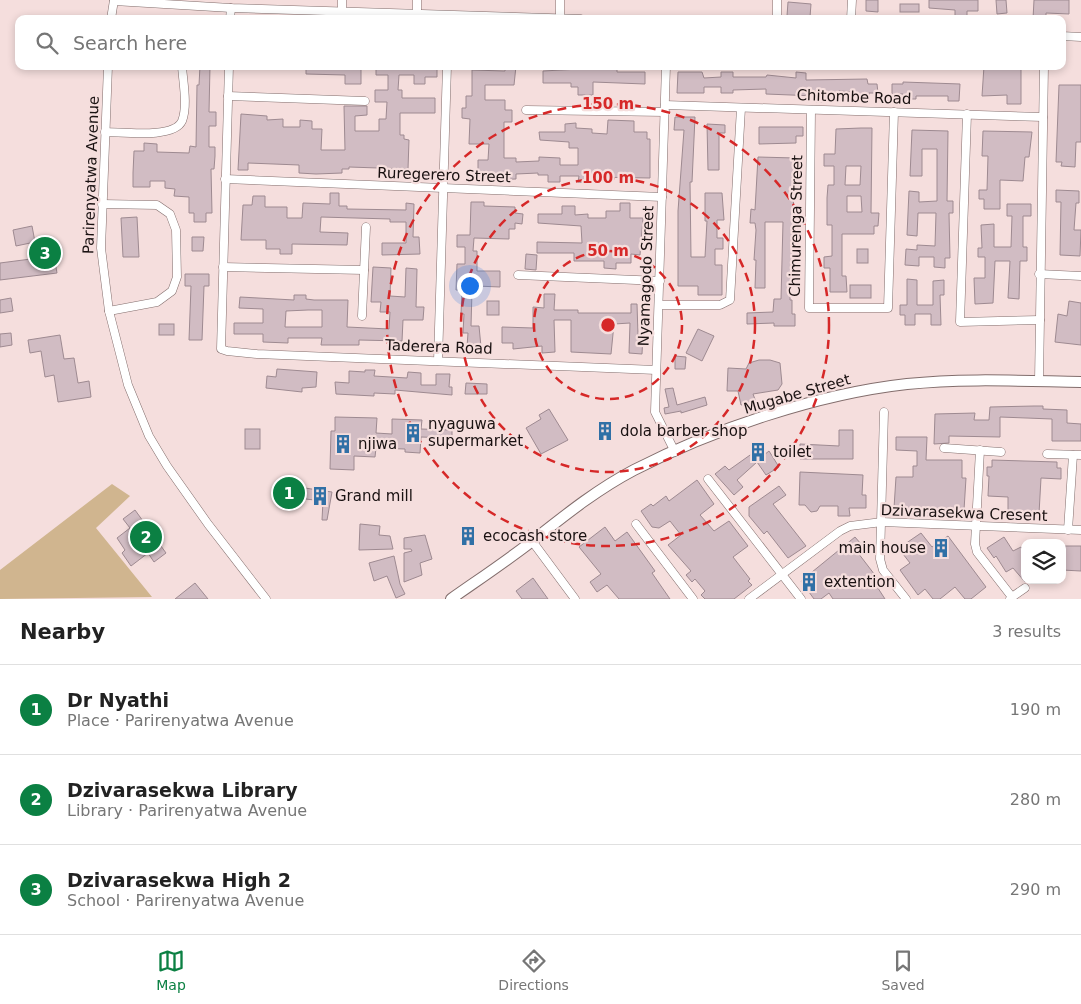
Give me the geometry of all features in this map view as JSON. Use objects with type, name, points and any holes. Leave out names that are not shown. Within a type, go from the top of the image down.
[{"type":"street","points":[[112,15],[114,0],[231,8],[264,4],[342,11],[427,15]]},
{"type":"street","points":[[342,0],[342,11]]},
{"type":"street","points":[[416,14],[417,0]]},
{"type":"street","points":[[560,0],[560,15]]},
{"type":"street","points":[[777,0],[777,15]]},
{"type":"street","points":[[851,15],[852,0]]},
{"type":"street","points":[[230,15],[231,8]]},
{"type":"street","points":[[1066,36],[1081,37]]},
{"type":"street","name":"Parirenyatwa Avenue","points":[[108,70],[101,248],[109,310],[128,385],[149,436],[194,506],[266,599]]},
{"type":"street","points":[[105,132],[168,132],[179,127],[183,117],[184,100],[182,70]]},
{"type":"street","points":[[229,70],[223,267],[364,270]]},
{"type":"street","points":[[438,361],[448,70]]},
{"type":"street","name":"Nyamagodo Street","points":[[666,70],[656,418],[675,452]]},
{"type":"street","points":[[1039,381],[1039,274],[1044,70]]},
{"type":"street","points":[[228,96],[365,101]]},
{"type":"street","points":[[660,305],[720,305],[730,300],[741,108]]},
{"type":"street","name":"Chitombe Road","points":[[526,110],[741,108],[1043,117]]},
{"type":"street","name":"Chimurenga Street","points":[[811,110],[809,308],[888,308],[894,112]]},
{"type":"street","points":[[967,114],[960,322],[1040,320]]},
{"type":"street","name":"Ruregerero Street","points":[[225,179],[443,190],[662,197]]},
{"type":"street","points":[[102,204],[157,205],[170,214],[176,230],[177,277],[172,292],[157,302],[109,310]]},
{"type":"street","points":[[362,316],[366,227]]},
{"type":"street","name":"Taderera Road","points":[[223,267],[221,349],[227,351],[257,354],[656,370]]},
{"type":"street","points":[[1039,274],[1081,276]]},
{"type":"street","points":[[518,275],[660,281]]},
{"type":"street","name":"Mugabe Street","points":[[451,599],[532,541],[560,517],[606,487],[634,470],[726,430],[777,413],[875,388],[930,382],[1081,382]]},
{"type":"street","points":[[884,412],[881,564],[906,599]]},
{"type":"street","points":[[944,448],[1001,452]]},
{"type":"street","points":[[980,450],[974,527],[977,552],[1011,598],[1025,588]]},
{"type":"street","points":[[1047,454],[1077,455],[1068,530]]},
{"type":"street","points":[[708,478],[801,599]]},
{"type":"street","name":"Dzivarasekwa Cresent","points":[[749,599],[845,527],[882,522],[1081,530]]},
{"type":"street","points":[[636,524],[693,599]]},
{"type":"street","points":[[532,541],[576,599]]},
{"type":"shaded area","points":[[112,484],[130,496],[96,528],[152,597],[0,599],[0,570]]},
{"type":"building","points":[[866,0],[878,0],[878,12],[866,11]]},
{"type":"building","points":[[929,0],[978,0],[978,11],[967,11],[967,15],[955,15],[955,10],[929,8]]},
{"type":"building","points":[[996,0],[1006,0],[1007,13],[997,14]]},
{"type":"building","points":[[1034,0],[1069,0],[1069,14],[1046,13],[1046,15],[1033,15]]},
{"type":"building","points":[[788,2],[811,4],[810,15],[787,15]]},
{"type":"building","points":[[900,4],[919,4],[919,12],[900,12]]},
{"type":"building","points":[[200,70],[210,70],[209,112],[216,112],[216,126],[209,126],[209,147],[215,147],[215,156],[214,169],[211,169],[212,213],[206,213],[206,222],[194,222],[194,213],[189,213],[189,197],[174,196],[175,189],[165,188],[165,181],[150,181],[150,187],[133,187],[134,151],[144,151],[144,143],[157,144],[157,152],[189,153],[190,146],[196,147],[197,85],[199,85]]},
{"type":"building","points":[[306,70],[361,70],[361,84],[345,84],[345,75],[306,74]]},
{"type":"building","points":[[376,70],[437,70],[437,77],[425,77],[425,84],[414,84],[414,75],[399,75],[398,90],[402,90],[402,98],[435,98],[435,113],[400,113],[400,135],[404,135],[404,139],[409,140],[408,169],[349,167],[349,169],[342,169],[342,173],[316,174],[299,173],[299,165],[248,163],[248,170],[238,170],[241,114],[267,116],[267,120],[283,119],[283,127],[300,127],[300,120],[312,121],[312,129],[322,129],[321,150],[345,150],[344,106],[367,106],[367,115],[355,116],[355,131],[379,131],[379,119],[386,119],[387,102],[375,102],[375,90],[388,90],[388,75],[376,75]]},
{"type":"building","points":[[472,70],[516,70],[514,85],[485,85],[485,100],[505,100],[505,110],[512,110],[512,122],[504,122],[504,158],[516,158],[516,162],[539,161],[539,157],[560,158],[560,165],[578,165],[578,148],[569,148],[569,142],[540,140],[539,132],[565,132],[565,124],[576,123],[576,128],[592,129],[592,133],[607,134],[608,120],[634,121],[634,132],[647,132],[647,139],[650,139],[650,178],[590,177],[589,183],[578,182],[579,176],[560,176],[560,182],[548,182],[548,175],[538,175],[538,173],[516,174],[516,179],[487,180],[487,172],[478,172],[478,160],[488,160],[489,144],[469,144],[470,119],[462,118],[462,108],[466,108],[466,96],[472,96]]},
{"type":"building","points":[[617,70],[617,72],[645,72],[645,84],[593,82],[593,95],[578,95],[578,87],[571,87],[571,83],[543,83],[543,71]]},
{"type":"building","points":[[984,70],[1021,70],[1021,104],[1007,104],[1007,95],[982,96]]},
{"type":"building","points":[[678,72],[702,72],[704,78],[721,77],[721,72],[733,72],[733,77],[766,77],[767,75],[796,78],[796,72],[806,73],[806,80],[867,79],[868,84],[877,84],[878,93],[869,93],[869,97],[854,97],[854,92],[839,91],[839,101],[816,102],[816,96],[766,94],[766,89],[733,90],[733,93],[721,93],[721,87],[704,87],[704,93],[677,93]]},
{"type":"building","points":[[903,82],[960,84],[959,101],[948,101],[948,96],[916,96],[916,99],[903,99],[903,94],[892,94],[892,84],[903,84]]},
{"type":"building","points":[[1059,85],[1081,85],[1081,142],[1076,142],[1075,167],[1061,166],[1062,162],[1056,162]]},
{"type":"building","points":[[675,117],[695,117],[692,182],[690,182],[691,257],[705,257],[707,221],[705,221],[705,193],[722,193],[724,220],[717,220],[717,238],[723,238],[723,249],[715,249],[715,265],[722,265],[722,295],[698,295],[698,286],[678,286],[678,211],[684,130],[674,130]]},
{"type":"building","points":[[707,124],[725,125],[725,133],[719,133],[719,170],[708,170]]},
{"type":"building","points":[[759,127],[803,127],[803,136],[796,136],[796,143],[759,144]]},
{"type":"building","points":[[872,128],[871,213],[879,213],[878,226],[874,226],[874,234],[842,234],[842,276],[846,276],[847,292],[830,292],[830,268],[824,268],[824,257],[832,256],[832,225],[827,225],[827,198],[828,185],[834,185],[834,166],[824,166],[824,154],[835,154],[836,129]],"holes":[[[846,166],[861,166],[860,185],[845,185]],[[847,196],[861,196],[862,212],[847,212]]]},
{"type":"building","points":[[912,130],[948,131],[947,201],[953,201],[953,213],[949,213],[950,258],[945,258],[945,268],[934,267],[934,257],[919,257],[919,266],[905,265],[906,249],[917,250],[917,245],[935,246],[936,213],[918,213],[917,236],[907,235],[909,191],[919,192],[919,202],[937,201],[937,149],[922,149],[922,176],[910,176]]},
{"type":"building","points":[[983,131],[1032,132],[1029,157],[1025,157],[1023,181],[1000,180],[1000,209],[984,209],[984,199],[979,199],[979,190],[987,190],[988,156],[982,156]]},
{"type":"building","points":[[758,157],[795,158],[790,300],[792,300],[792,314],[795,314],[795,326],[774,326],[774,323],[747,324],[747,313],[773,312],[774,299],[781,299],[783,222],[765,222],[765,288],[755,288],[756,230],[755,223],[750,223],[751,209],[755,210]]},
{"type":"building","points":[[1056,190],[1079,191],[1079,203],[1076,203],[1074,230],[1081,230],[1080,256],[1060,255],[1061,202],[1056,202]]},
{"type":"building","points":[[330,193],[339,193],[339,206],[347,206],[347,209],[406,210],[406,203],[414,204],[413,237],[419,237],[420,254],[382,255],[382,243],[406,243],[406,222],[390,222],[390,219],[321,217],[320,232],[348,233],[347,245],[292,244],[292,254],[280,254],[280,249],[266,249],[266,240],[241,240],[243,205],[252,205],[253,196],[265,196],[265,207],[287,207],[287,218],[302,218],[303,203],[330,204]]},
{"type":"building","points":[[471,202],[484,202],[484,206],[515,207],[515,213],[523,214],[522,224],[515,223],[515,229],[509,229],[509,239],[474,238],[473,251],[477,251],[477,271],[500,271],[500,287],[476,286],[476,291],[472,291],[471,326],[479,326],[481,347],[467,347],[468,333],[463,333],[464,314],[461,314],[462,290],[456,290],[457,264],[465,264],[465,247],[457,247],[457,235],[470,235]]},
{"type":"building","points":[[620,203],[630,203],[630,218],[643,218],[640,255],[631,254],[631,263],[616,263],[616,269],[604,268],[604,261],[574,261],[574,253],[537,253],[537,242],[582,243],[581,226],[538,223],[538,214],[562,214],[562,206],[575,206],[575,215],[588,214],[588,218],[606,218],[606,211],[620,211]]},
{"type":"building","points":[[1007,204],[1031,204],[1031,216],[1023,216],[1023,247],[1027,247],[1027,261],[1020,261],[1019,299],[1008,298],[1010,261],[995,261],[993,303],[975,304],[974,278],[985,278],[985,257],[978,257],[978,248],[982,248],[981,225],[994,224],[994,247],[1011,247],[1012,216],[1007,216]]},
{"type":"building","points":[[137,217],[139,257],[123,257],[121,218]]},
{"type":"building","points":[[32,226],[35,242],[16,246],[13,230]]},
{"type":"building","points":[[192,237],[204,237],[203,251],[192,251]]},
{"type":"building","points":[[857,249],[868,249],[868,263],[857,263]]},
{"type":"building","points":[[526,254],[537,255],[536,270],[525,269]]},
{"type":"building","points":[[54,256],[57,273],[0,280],[0,263]]},
{"type":"building","points":[[373,267],[391,268],[390,296],[405,297],[406,268],[417,269],[416,307],[424,307],[423,320],[403,320],[402,341],[359,340],[359,345],[321,345],[322,338],[288,338],[288,343],[263,342],[263,334],[234,334],[234,323],[263,323],[263,309],[239,308],[240,297],[294,300],[294,295],[306,295],[306,299],[314,300],[348,300],[347,327],[389,329],[390,312],[380,312],[381,302],[371,302]],"holes":[[[322,310],[322,327],[285,327],[286,311]]]},
{"type":"building","points":[[185,274],[209,274],[209,286],[204,286],[202,340],[189,340],[191,286],[185,286]]},
{"type":"building","points":[[907,279],[917,280],[917,305],[933,305],[933,281],[944,280],[944,295],[940,295],[941,325],[931,325],[931,314],[915,314],[915,325],[905,325],[905,315],[900,315],[900,305],[907,305]]},
{"type":"building","points":[[850,285],[871,285],[871,298],[850,298]]},
{"type":"building","points":[[544,294],[555,294],[554,310],[578,310],[578,313],[631,313],[631,304],[637,304],[638,335],[643,335],[642,354],[629,353],[630,323],[614,324],[611,354],[571,352],[571,320],[554,320],[555,352],[542,353],[542,346],[513,349],[513,343],[502,343],[502,327],[533,328],[533,307],[544,308]]},
{"type":"building","points":[[11,298],[13,311],[0,313],[0,300]]},
{"type":"building","points":[[487,301],[499,301],[499,315],[487,315]]},
{"type":"building","points":[[1069,301],[1081,303],[1081,345],[1055,342],[1058,314],[1067,316]]},
{"type":"building","points":[[159,324],[174,324],[174,335],[159,335]]},
{"type":"building","points":[[698,329],[714,336],[702,361],[686,353]]},
{"type":"building","points":[[11,333],[12,345],[0,347],[0,334]]},
{"type":"building","points":[[60,335],[64,359],[74,358],[78,383],[89,381],[91,397],[58,402],[54,375],[45,377],[41,351],[30,353],[28,340]]},
{"type":"building","points":[[675,356],[686,357],[685,369],[675,369]]},
{"type":"building","points":[[759,360],[770,360],[780,363],[782,384],[778,390],[753,394],[756,402],[741,405],[738,391],[727,391],[728,368],[746,369],[749,363]]},
{"type":"building","points":[[277,369],[317,372],[316,387],[302,388],[302,392],[266,388],[267,376],[276,377]]},
{"type":"building","points":[[365,370],[375,370],[374,376],[407,378],[408,372],[421,373],[421,385],[436,385],[436,374],[450,374],[449,387],[452,387],[452,395],[395,390],[395,394],[374,393],[374,396],[336,394],[335,382],[349,383],[349,371],[365,372]]},
{"type":"building","points":[[466,383],[487,384],[487,394],[465,394]]},
{"type":"building","points":[[673,388],[677,405],[705,397],[707,405],[681,413],[681,411],[665,414],[664,408],[669,407],[665,389]]},
{"type":"building","points":[[1043,406],[1043,409],[1067,410],[1067,423],[1081,424],[1081,441],[1052,441],[1052,419],[1000,417],[1000,437],[949,436],[949,443],[934,444],[935,414],[975,413],[974,420],[989,420],[990,407]]},
{"type":"building","points":[[549,409],[568,440],[541,454],[526,428],[541,419],[539,415]]},
{"type":"building","points":[[335,417],[377,418],[376,433],[392,434],[392,419],[422,420],[421,429],[452,430],[452,438],[421,437],[420,453],[405,452],[405,449],[376,448],[375,457],[354,456],[354,470],[330,469],[331,431],[335,431]]},
{"type":"building","points":[[245,429],[260,429],[260,449],[245,449]]},
{"type":"building","points":[[839,430],[853,430],[853,459],[800,459],[800,444],[839,446]]},
{"type":"building","points":[[896,437],[927,437],[926,460],[962,460],[962,478],[966,478],[964,510],[957,510],[957,514],[932,516],[913,515],[913,512],[894,508],[896,477],[913,477],[913,466],[917,466],[917,451],[896,450]]},
{"type":"building","points":[[760,448],[764,455],[769,451],[779,467],[766,475],[757,462],[737,480],[743,487],[734,495],[715,474],[725,466],[729,470]]},
{"type":"building","points":[[992,460],[1057,462],[1057,468],[1061,468],[1061,479],[1041,478],[1039,514],[1008,514],[1008,497],[988,496],[989,476],[987,476],[987,467],[992,467]]},
{"type":"building","points":[[800,472],[863,475],[862,495],[866,495],[866,508],[849,508],[850,516],[838,516],[838,506],[820,506],[817,511],[811,512],[805,505],[799,505]]},
{"type":"building","points":[[280,480],[299,483],[298,487],[332,492],[327,520],[322,520],[323,501],[297,498],[297,504],[279,503]]},
{"type":"building","points":[[697,480],[714,504],[700,515],[714,531],[729,521],[748,546],[733,557],[750,579],[748,581],[752,585],[734,599],[705,599],[701,595],[705,591],[695,579],[692,582],[686,575],[691,571],[668,545],[681,535],[670,521],[659,528],[652,527],[641,511],[651,504],[653,506],[666,496],[669,501]]},
{"type":"building","points":[[779,486],[786,495],[773,504],[806,546],[788,558],[767,531],[764,534],[749,516],[749,507]]},
{"type":"building","points":[[135,510],[166,553],[154,562],[148,553],[131,566],[122,553],[125,550],[117,538],[130,528],[123,519]]},
{"type":"building","points":[[360,524],[380,526],[379,535],[390,536],[393,549],[359,550]]},
{"type":"building","points":[[605,527],[615,541],[627,532],[655,571],[652,573],[670,599],[619,599],[607,585],[597,592],[590,582],[601,574],[579,547]]},
{"type":"building","points":[[921,533],[932,547],[948,536],[986,587],[971,599],[965,599],[955,587],[940,599],[933,599],[925,589],[918,595],[900,570],[910,563],[903,554],[906,552],[902,546]]},
{"type":"building","points":[[425,535],[432,559],[420,563],[422,575],[404,582],[404,553],[412,551],[411,549],[404,549],[404,538]]},
{"type":"building","points":[[855,537],[861,544],[855,549],[878,579],[874,582],[885,599],[833,599],[829,593],[821,599],[814,599],[801,581]]},
{"type":"building","points":[[1004,537],[1013,551],[1021,547],[1021,577],[1013,568],[1006,572],[996,556],[994,558],[987,548]]},
{"type":"building","points":[[1066,546],[1081,546],[1081,571],[1066,570]]},
{"type":"building","points":[[394,556],[400,584],[405,594],[396,598],[387,576],[374,581],[369,563]]},
{"type":"building","points":[[533,578],[548,599],[522,599],[516,591]]},
{"type":"building","points":[[195,583],[208,599],[175,599]]},
{"type":"place","name":"Dzivarasekwa High 2","points":[[45,253]]},
{"type":"place","name":"dola barber shop","points":[[605,431]]},
{"type":"place","name":"nyaguwa supermarket","points":[[413,433]]},
{"type":"place","name":"njiwa","points":[[343,444]]},
{"type":"place","name":"toilet","points":[[758,452]]},
{"type":"place","name":"Dr Nyathi","points":[[289,493]]},
{"type":"place","name":"Grand mill","points":[[320,496]]},
{"type":"place","name":"ecocash store","points":[[468,536]]},
{"type":"place","name":"Dzivarasekwa Library","points":[[146,537]]},
{"type":"place","name":"main house","points":[[941,548]]},
{"type":"place","name":"extention","points":[[809,582]]}]
